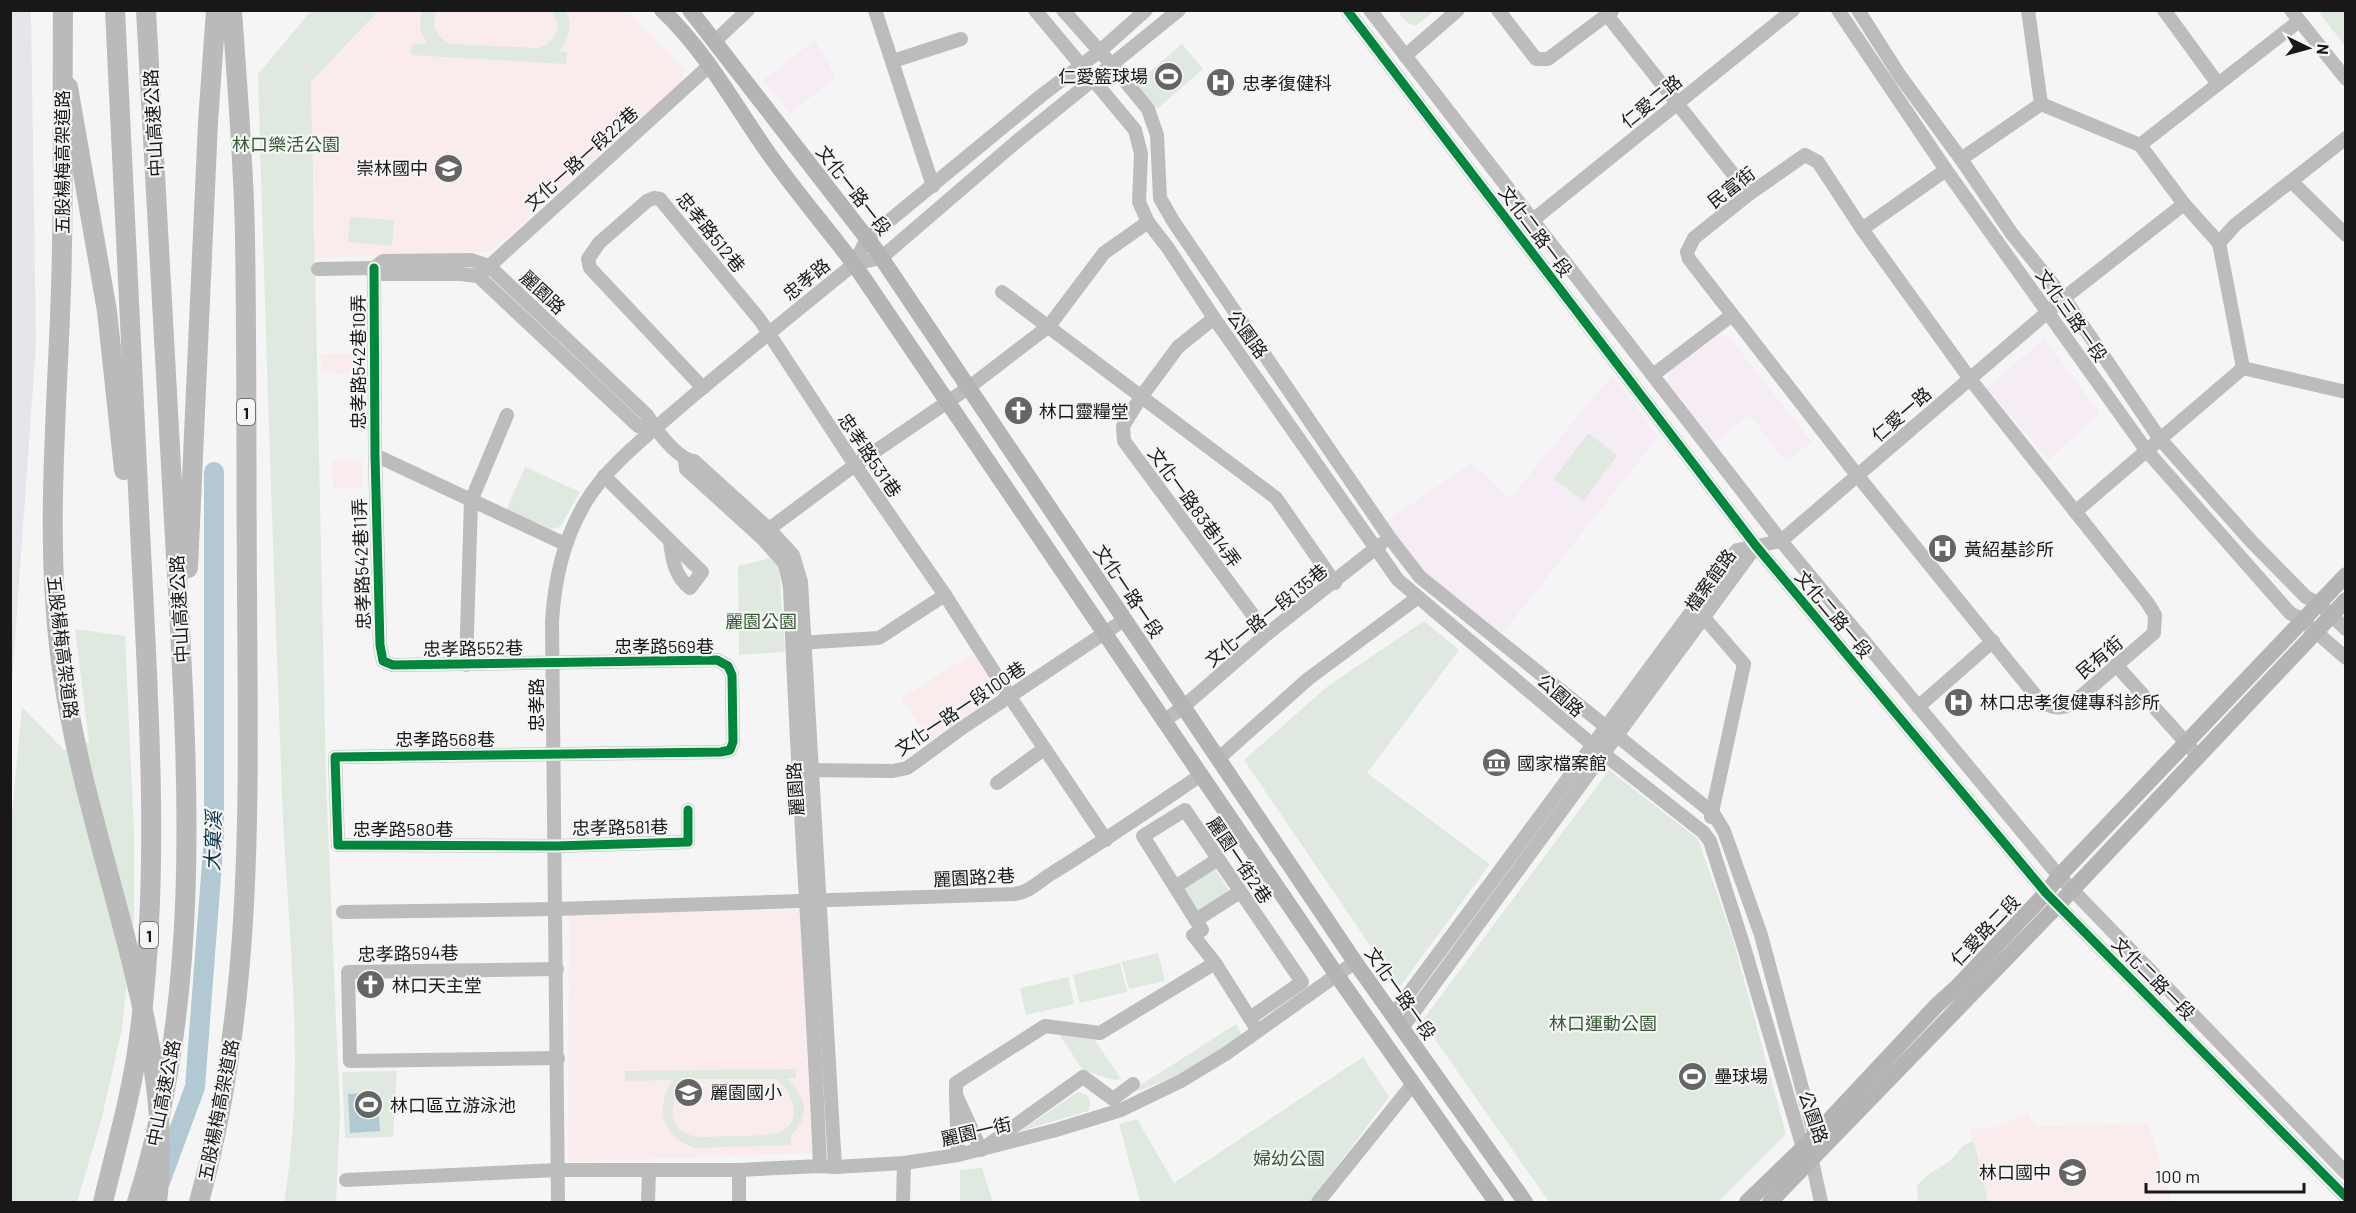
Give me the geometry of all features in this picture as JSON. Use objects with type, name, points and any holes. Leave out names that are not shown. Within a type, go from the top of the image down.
[{"type":"highway","points":[[53,10],[107,311],[120,422],[132,595],[146,663]]},
{"type":"highway","name":"五股楊梅高架道路","points":[[63,10],[61,288],[54,437],[53,585],[62,670],[79,758],[140,996],[157,1089],[160,1137],[157,1203]]},
{"type":"highway","name":"中山高速公路","points":[[103,1203],[139,1039],[149,929],[151,846],[146,663],[115,10]]},
{"type":"highway","name":"中山高速公路","points":[[137,1203],[146,1175],[172,1053],[184,936],[187,848],[183,681],[146,10]]},
{"type":"highway","points":[[183,681],[207,133],[216,10]]},
{"type":"highway","name":"五股楊梅高架道路","points":[[199,1203],[222,1105],[233,1035],[243,926],[248,814],[245,236],[232,10]]},
{"type":"main road","points":[[662,10],[709,66],[770,155],[854,264],[1336,974],[1496,1203]]},
{"type":"main road","name":"文化一路一段","points":[[690,10],[881,258],[1355,962],[1524,1203]]},
{"type":"main road","name":"仁愛路二段","points":[[1770,1203],[1807,1154],[2052,899],[2059,876],[2187,743],[2301,619],[2346,575]]},
{"type":"main road","name":"仁愛路二段","points":[[1746,1203],[1807,1154],[1814,1133],[2052,899],[2071,890],[2346,600]]},
{"type":"street","points":[[715,40],[747,10]]},
{"type":"street","points":[[875,10],[933,186]]},
{"type":"street","points":[[1035,10],[1136,130],[1151,118]]},
{"type":"street","name":"公園路","points":[[1063,10],[1112,64],[1148,109],[1157,135],[1160,198],[1175,224],[1389,537],[1420,577],[1713,813],[1725,831],[1761,935],[1814,1133]]},
{"type":"street","name":"忠孝路","points":[[558,1203],[552,621],[555,590],[565,544],[585,503],[604,476],[655,429],[854,264],[867,239],[1083,65],[1146,10]]},
{"type":"street","name":"忠孝路","points":[[854,264],[881,258],[1016,142],[1179,10]]},
{"type":"street","name":"文化二路一段","points":[[1347,10],[1756,546],[2052,899],[2346,1197]]},
{"type":"street","name":"文化二路一段","points":[[1370,10],[1781,541],[2059,876],[2346,1173]]},
{"type":"street","points":[[1406,56],[1458,10]]},
{"type":"street","points":[[1498,10],[1536,59],[1548,59],[1610,13],[1676,103],[1749,194]]},
{"type":"street","name":"仁愛二路","points":[[1533,220],[1793,10]]},
{"type":"street","name":"文化三路一段","points":[[1838,10],[1946,170],[2146,450],[2290,613],[2301,619],[2346,658]]},
{"type":"street","name":"文化三路一段","points":[[1858,10],[1900,76],[2012,234],[2064,298],[2160,439],[2251,541],[2306,597],[2318,603],[2346,629]]},
{"type":"street","points":[[2028,10],[2041,104]]},
{"type":"street","points":[[2164,10],[2218,84]]},
{"type":"street","points":[[2140,145],[2218,84],[2295,16],[2346,79]]},
{"type":"street","points":[[1065,45],[1082,31]]},
{"type":"street","points":[[893,61],[961,39]]},
{"type":"street","name":"文化一路一段22巷","points":[[478,276],[709,66]]},
{"type":"street","points":[[1961,159],[2041,104]]},
{"type":"street","points":[[2041,104],[2140,145],[2184,204],[2219,243],[2243,368]]},
{"type":"street","name":"公園路","points":[[1136,130],[1141,154],[1139,202],[1148,222],[1374,549],[1405,588],[1592,745],[1703,832],[1710,841],[1821,1203]]},
{"type":"street","points":[[2219,243],[2235,225],[2346,138]]},
{"type":"street","name":"民富街","points":[[1857,476],[1689,259],[1687,252],[1694,238],[1749,194],[1805,155],[1818,162],[1862,230],[1970,379]]},
{"type":"street","points":[[1862,230],[1946,170]]},
{"type":"street","points":[[2292,182],[2346,235]]},
{"type":"street","name":"忠孝路512巷","points":[[703,388],[590,268],[588,259],[591,252],[647,201],[654,198],[660,199],[768,333]]},
{"type":"street","name":"仁愛一路","points":[[1756,546],[1781,541],[2064,298],[2184,204]]},
{"type":"street","points":[[769,529],[855,465],[968,388],[1049,326],[1104,253],[1148,222]]},
{"type":"street","points":[[1158,235],[1175,224]]},
{"type":"street","points":[[318,269],[374,268],[383,261],[471,260],[489,266]]},
{"type":"street","name":"麗園路","points":[[489,266],[647,415],[655,429],[686,460],[694,461],[769,529],[793,555],[799,570],[798,643],[805,770],[806,901],[820,1166]]},
{"type":"street","points":[[374,268],[382,274],[478,276]]},
{"type":"street","name":"忠孝路542巷10弄","points":[[374,268],[375,454]]},
{"type":"street","name":"麗園路","points":[[478,276],[638,426],[655,429]]},
{"type":"street","name":"文化一路83巷14弄","points":[[1002,292],[1276,498],[1335,582]]},
{"type":"street","points":[[1653,375],[1732,315]]},
{"type":"street","points":[[1142,397],[1179,347],[1214,318]]},
{"type":"street","name":"忠孝路531巷","points":[[768,333],[1106,840]]},
{"type":"street","points":[[2243,368],[2346,392]]},
{"type":"street","points":[[2075,512],[2243,368]]},
{"type":"street","name":"民有街","points":[[1857,476],[2040,701],[2050,707],[2061,709],[2072,704],[2154,633],[2155,615],[1970,379]]},
{"type":"street","points":[[1266,391],[1281,380]]},
{"type":"street","name":"文化一路83巷14弄","points":[[1142,397],[1123,426],[1124,441],[1267,634]]},
{"type":"street","points":[[466,665],[471,501],[507,415]]},
{"type":"street","points":[[375,454],[565,544]]},
{"type":"street","name":"忠孝路542巷11弄","points":[[375,454],[380,645],[383,661],[393,665]]},
{"type":"street","name":"麗園路","points":[[686,460],[686,469],[763,539],[785,564],[798,643]]},
{"type":"street","points":[[604,476],[670,541]]},
{"type":"street","name":"文化一路一段135巷","points":[[1164,721],[1267,634],[1389,537]]},
{"type":"street","name":"檔案館路","points":[[1397,1022],[1592,745],[1737,550],[1756,546]]},
{"type":"street","name":"檔案館路","points":[[1397,1022],[1604,754],[1756,546]]},
{"type":"street","points":[[1405,588],[1420,577]]},
{"type":"street","points":[[798,643],[879,638],[945,596]]},
{"type":"street","points":[[1218,759],[1308,679],[1417,598]]},
{"type":"street","points":[[1695,607],[1744,664],[1713,813],[1703,832]]},
{"type":"street","name":"文化一路一段100巷","points":[[805,770],[892,771],[907,768],[1124,620]]},
{"type":"street","points":[[1918,707],[1993,641]]},
{"type":"street","name":"忠孝路569巷","points":[[554,664],[717,660],[728,666],[732,675],[733,742],[729,750],[721,752],[554,755]]},
{"type":"street","name":"忠孝路552巷","points":[[393,665],[554,664]]},
{"type":"street","points":[[2116,665],[2199,757]]},
{"type":"street","points":[[997,783],[1044,749]]},
{"type":"street","name":"忠孝路568巷","points":[[335,757],[554,755]]},
{"type":"street","name":"忠孝路580巷","points":[[335,757],[338,845],[556,846]]},
{"type":"street","name":"麗園路","points":[[805,770],[820,900],[835,1167]]},
{"type":"street","name":"麗園路2巷","points":[[343,912],[556,909],[1028,892],[1050,874],[1106,840],[1201,775]]},
{"type":"street","name":"忠孝路581巷","points":[[556,846],[688,842],[688,810]]},
{"type":"street","name":"麗園一街2巷","points":[[1250,1018],[1302,982],[1185,810],[1143,836],[1202,930],[1193,935],[1215,963],[1258,1031]]},
{"type":"street","points":[[1175,887],[1218,859]]},
{"type":"street","points":[[1196,921],[1240,892]]},
{"type":"street","points":[[1743,944],[1761,935]]},
{"type":"street","name":"麗園一街","points":[[346,1180],[558,1170],[649,1171],[835,1167],[904,1163],[958,1155],[1121,1110],[1181,1081],[1258,1031],[1355,962]]},
{"type":"street","points":[[958,1155],[956,1083],[1045,1026],[1100,1033],[1215,963]]},
{"type":"street","name":"忠孝路594巷","points":[[557,969],[348,972],[350,1061],[558,1058]]},
{"type":"street","points":[[956,1095],[981,1150],[1083,1077],[1113,1099],[1133,1084]]},
{"type":"street","points":[[1786,1089],[1801,1083]]},
{"type":"street","points":[[1318,1203],[1413,1084]]},
{"type":"street","points":[[903,1203],[904,1163]]},
{"type":"street","points":[[739,1170],[739,1203]]},
{"type":"street","points":[[648,1203],[649,1171]]},
{"type":"shaded area","name":"崇林國中","points":[[378,10],[628,11],[685,70],[680,84],[490,252],[316,258],[311,81]]},
{"type":"shaded area","points":[[10,11],[31,11],[36,344],[11,694]]},
{"type":"shaded area","points":[[815,40],[836,78],[790,113],[763,80]]},
{"type":"shaded area","points":[[1719,335],[1730,338],[1812,442],[1786,462],[1750,415],[1712,445],[1667,387],[1669,374],[1674,368]]},
{"type":"shaded area","points":[[2045,339],[2100,414],[2048,460],[1986,387]]},
{"type":"shaded area","points":[[321,354],[366,354],[366,374],[321,373]]},
{"type":"shaded area","points":[[1612,375],[1658,437],[1503,633],[1423,574],[1385,522],[1472,463],[1510,498]]},
{"type":"shaded area","points":[[362,460],[363,487],[333,488],[332,461]]},
{"type":"shaded area","points":[[973,654],[996,690],[995,697],[930,741],[901,698]]},
{"type":"shaded area","name":"麗園國小","points":[[800,910],[812,1153],[568,1162],[569,913]]},
{"type":"shaded area","name":"林口國中","points":[[2028,1114],[2036,1126],[2148,1123],[2172,1202],[1988,1202],[1970,1128],[1998,1127],[1998,1125]]},
{"type":"green space","name":"林口樂活公園","points":[[311,11],[378,11],[311,82],[326,780],[340,1115],[336,1202],[284,1202],[291,1152],[294,1101],[294,999],[282,795],[258,74]]},
{"type":"green space","points":[[421,11],[437,11],[434,21],[436,31],[451,44],[538,48],[549,42],[556,33],[557,22],[551,11],[566,11],[569,32],[559,51],[567,52],[566,64],[411,55],[412,43],[427,44],[420,28]]},
{"type":"green space","points":[[1398,11],[1434,11],[1414,25],[1408,23]]},
{"type":"green space","points":[[2318,11],[2345,11],[2345,46]]},
{"type":"green space","name":"仁愛籃球場","points":[[1182,44],[1203,69],[1157,109],[1135,84]]},
{"type":"green space","points":[[350,217],[394,220],[392,246],[348,242]]},
{"type":"green space","points":[[491,277],[616,395],[612,395],[491,281]]},
{"type":"green space","points":[[1588,433],[1617,455],[1583,501],[1554,479]]},
{"type":"green space","points":[[525,467],[580,492],[560,527],[551,529],[506,510]]},
{"type":"green space","name":"麗園公園","points":[[770,558],[779,567],[785,652],[739,655],[738,566]]},
{"type":"green space","points":[[1424,621],[1459,650],[1367,773],[1490,864],[1399,988],[1244,760],[1328,686]]},
{"type":"green space","points":[[75,629],[125,636],[134,833],[134,914],[122,1029],[101,1121],[77,1202],[11,1202],[10,834],[22,707],[64,750],[89,742]]},
{"type":"green space","name":"林口運動公園","points":[[1609,770],[1698,839],[1733,939],[1786,1134],[1718,1202],[1549,1202],[1422,1021]]},
{"type":"green space","points":[[1215,869],[1230,892],[1197,914],[1182,891]]},
{"type":"green space","points":[[1158,953],[1165,981],[1129,989],[1122,962]]},
{"type":"green space","points":[[1120,963],[1127,992],[1080,1003],[1073,975]]},
{"type":"green space","points":[[1068,977],[1074,1004],[1026,1015],[1020,988]]},
{"type":"green space","points":[[1236,1024],[1243,1037],[1175,1076],[1139,1091],[1136,1088]]},
{"type":"green space","points":[[1061,1032],[1094,1039],[1121,1079],[1114,1080],[1083,1070],[1060,1036]]},
{"type":"green space","name":"婦幼公園","points":[[1363,1057],[1389,1097],[1310,1202],[1140,1202],[1119,1124],[1137,1119],[1174,1183]]},
{"type":"green space","points":[[796,1069],[796,1078],[786,1079],[802,1099],[804,1113],[802,1121],[791,1136],[791,1145],[694,1148],[674,1136],[664,1120],[664,1101],[672,1080],[625,1081],[625,1071]],"holes":[[[694,1079],[776,1079],[788,1094],[794,1110],[793,1118],[782,1131],[760,1135],[700,1137],[682,1131],[675,1124],[673,1117],[675,1100]]]},
{"type":"green space","name":"林口區立游泳池","points":[[397,1071],[393,1137],[345,1138],[342,1072]]},
{"type":"green space","points":[[1078,1092],[1089,1098],[1088,1111],[1020,1131]]},
{"type":"green space","points":[[1974,1141],[1988,1202],[1918,1202],[1917,1186],[1921,1181],[1952,1159],[1963,1146]]},
{"type":"green space","points":[[982,1168],[993,1202],[960,1202],[960,1170]]},
{"type":"water","points":[[377,1092],[380,1131],[350,1133],[348,1094]]},
{"type":"waterway","name":"大窠溪","points":[[160,1182],[195,1087],[214,836],[214,472]]},
{"type":"cycle path","points":[[1347,10],[1756,546],[2046,893],[2346,1197]]},
{"type":"cycle path","points":[[374,268],[375,455],[380,645],[383,661],[393,665],[717,660],[728,666],[732,675],[733,742],[730,750],[721,752],[335,757],[338,845],[556,846],[688,842],[688,810]]},
{"type":"place","name":"仁愛籃球場","points":[[1169,76]]},
{"type":"place","name":"忠孝復健科","points":[[1221,83]]},
{"type":"place","name":"崇林國中","points":[[449,168]]},
{"type":"place","name":"林口靈糧堂","points":[[1018,411]]},
{"type":"place","name":"黃紹基診所","points":[[1943,549]]},
{"type":"place","name":"林口忠孝復健專科診所","points":[[1959,702]]},
{"type":"place","name":"國家檔案館","points":[[1496,763]]},
{"type":"place","name":"林口天主堂","points":[[371,985]]},
{"type":"place","name":"壘球場","points":[[1693,1076]]},
{"type":"place","name":"麗園國小","points":[[689,1092]]},
{"type":"place","name":"林口區立游泳池","points":[[369,1105]]},
{"type":"place","name":"林口國中","points":[[2072,1172]]}]
